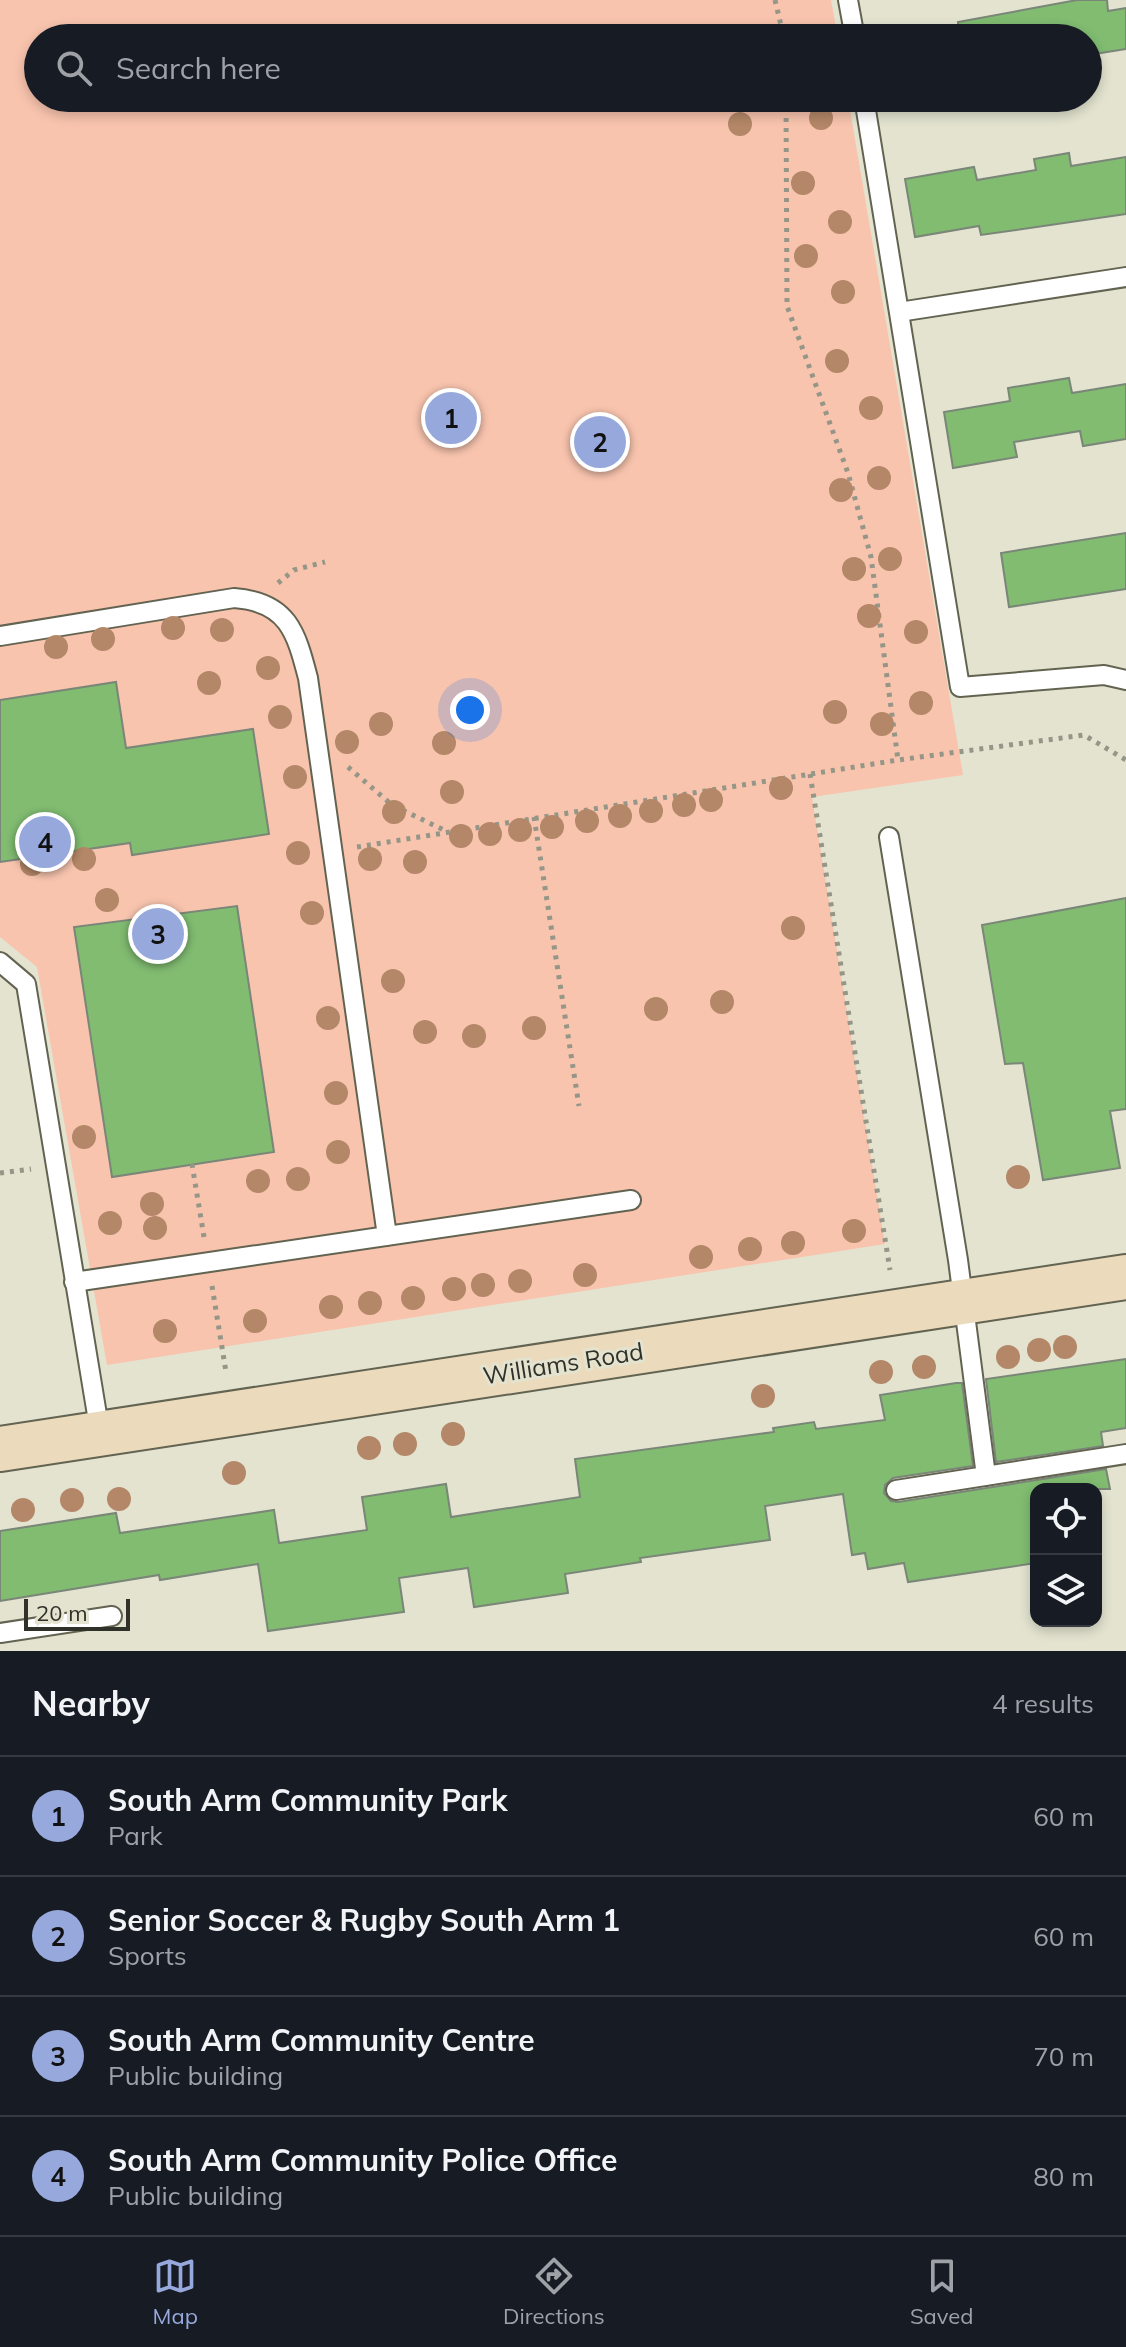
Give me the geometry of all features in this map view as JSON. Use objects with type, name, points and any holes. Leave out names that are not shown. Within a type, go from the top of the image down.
[{"type":"street","name":"Williams Road","points":[[0,1449],[1126,1277]]},
{"type":"lane","points":[[848,0],[852,24]]},
{"type":"lane","points":[[866,112],[960,687],[1104,675],[1126,680]]},
{"type":"lane","points":[[899,312],[1126,277]]},
{"type":"lane","points":[[0,636],[234,598],[269,606],[286,619],[295,632],[308,678],[387,1236]]},
{"type":"lane","points":[[889,837],[964,1301],[986,1476]]},
{"type":"lane","points":[[0,962],[26,984],[100,1434]]},
{"type":"lane","points":[[74,1282],[631,1200]]},
{"type":"lane","points":[[896,1490],[1126,1454]]},
{"type":"lane","points":[[0,1633],[112,1616]]},
{"type":"path","points":[[775,0],[781,24]]},
{"type":"path","points":[[786,112],[787,306],[848,473],[871,557],[898,760]]},
{"type":"path","points":[[269,606],[272,591],[282,578],[309,565],[325,562]]},
{"type":"path","points":[[313,717],[348,767],[381,796],[392,805],[447,832]]},
{"type":"path","points":[[333,851],[898,760],[1084,735],[1126,760]]},
{"type":"path","points":[[810,774],[890,1270]]},
{"type":"path","points":[[534,817],[579,1106]]},
{"type":"shaded area","points":[[0,0],[831,0],[835,24],[24,24],[24,112],[850,112],[963,775],[812,797],[885,1244],[107,1365],[37,967],[0,937]]},
{"type":"building","points":[[1077,0],[1107,0],[1108,11],[1126,8],[1126,49],[1102,53],[1102,24],[958,22]]},
{"type":"building","points":[[1069,153],[1071,166],[1126,157],[1126,214],[981,235],[979,226],[915,237],[905,179],[974,167],[977,180],[1036,170],[1034,159]]},
{"type":"building","points":[[1069,378],[1072,393],[1126,384],[1126,439],[1083,446],[1080,431],[1014,442],[1017,457],[953,468],[944,412],[1010,401],[1008,388]]},
{"type":"building","points":[[1126,533],[1126,589],[1009,607],[1001,553]]},
{"type":"building","points":[[116,682],[126,748],[253,729],[269,834],[132,855],[130,843],[0,862],[0,700]]},
{"type":"building","points":[[1126,898],[1126,1109],[1110,1111],[1120,1168],[1043,1180],[1023,1063],[1005,1064],[982,925]]},
{"type":"building","points":[[237,906],[274,1152],[112,1177],[74,927]]},
{"type":"building","points":[[1126,1359],[1126,1428],[1101,1432],[1103,1446],[996,1462],[986,1379]]},
{"type":"building","points":[[962,1383],[973,1466],[893,1478],[885,1485],[884,1493],[891,1501],[1106,1469],[1110,1489],[1102,1489],[1102,1483],[1030,1483],[1030,1564],[908,1582],[904,1563],[868,1569],[865,1553],[852,1555],[843,1494],[765,1506],[770,1540],[640,1558],[641,1562],[565,1574],[568,1593],[474,1607],[468,1568],[399,1578],[404,1612],[268,1631],[258,1564],[160,1580],[159,1575],[0,1601],[0,1531],[116,1513],[120,1533],[274,1510],[279,1543],[367,1530],[362,1497],[446,1484],[451,1517],[580,1497],[575,1459],[774,1432],[773,1428],[814,1422],[816,1429],[885,1420],[880,1395]]},
{"type":"place","name":"South Arm Community Park","points":[[451,418]]},
{"type":"place","name":"Senior Soccer & Rugby South Arm 1","points":[[600,442]]},
{"type":"place","name":"South Arm Community Police Office","points":[[45,842]]},
{"type":"place","name":"South Arm Community Centre","points":[[158,934]]}]
